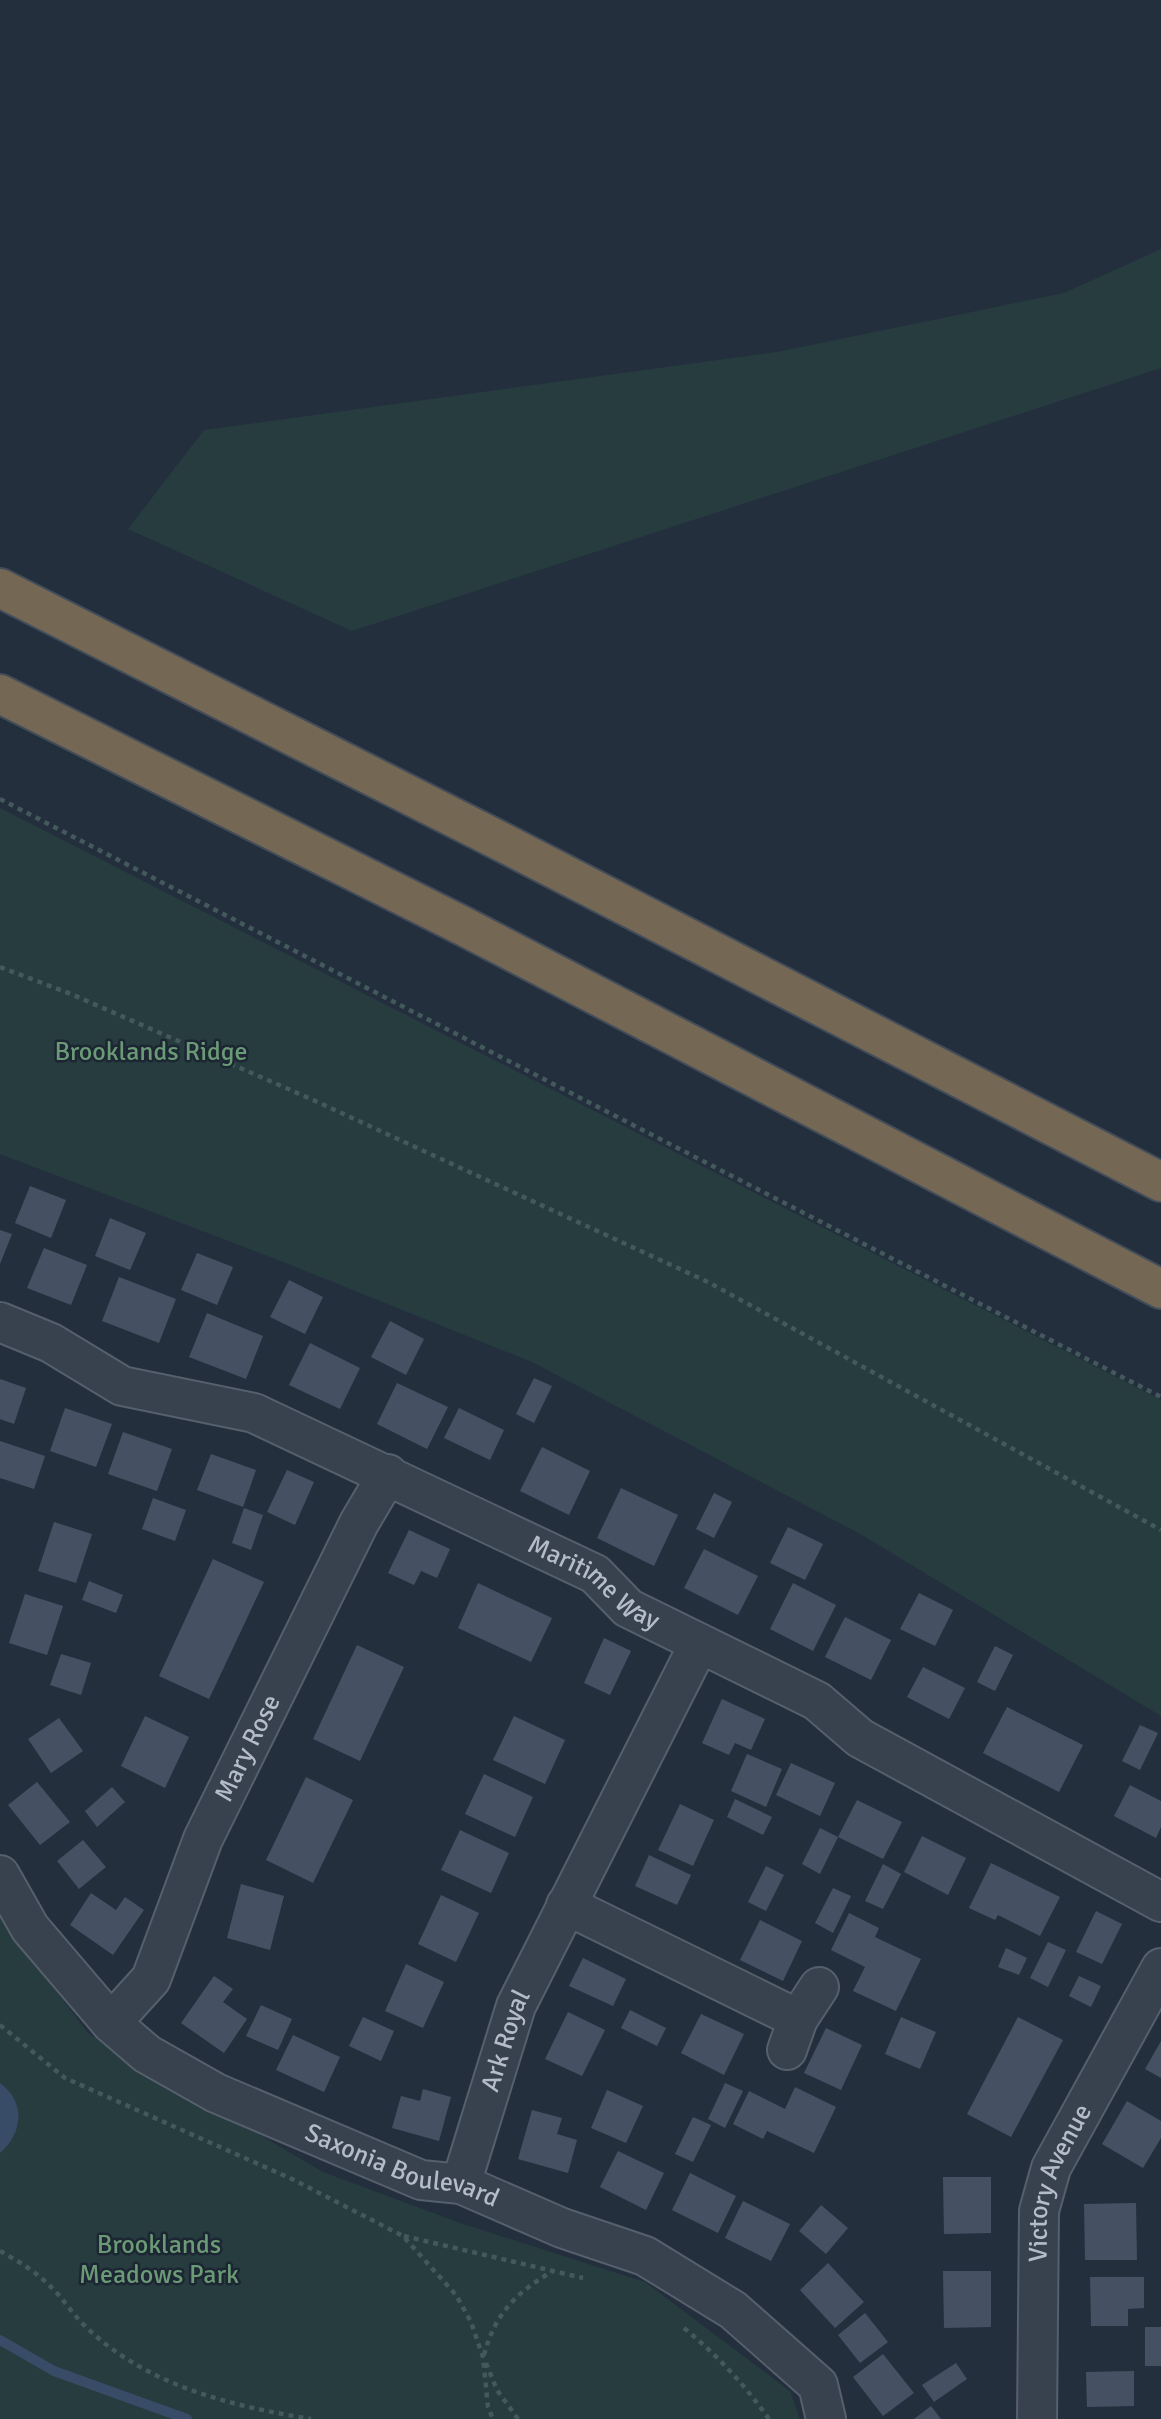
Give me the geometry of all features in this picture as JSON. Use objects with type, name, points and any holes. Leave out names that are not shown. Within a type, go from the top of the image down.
[{"type":"highway","points":[[0,588],[500,841],[1161,1182]]},
{"type":"highway","points":[[0,694],[489,939],[1161,1289]]},
{"type":"street","name":"Maritime Way","points":[[0,1322],[51,1343],[122,1386],[254,1413],[595,1574],[628,1608],[817,1701],[860,1738],[1161,1902]]},
{"type":"street","name":"Mary Rose","points":[[111,2023],[151,1979],[203,1839],[359,1522],[388,1474]]},
{"type":"street","name":"Ark Royal","points":[[461,2184],[516,2006],[699,1644]]},
{"type":"street","name":"Saxonia Boulevard","points":[[0,1875],[30,1928],[111,2023],[147,2054],[216,2094],[421,2180],[461,2184],[562,2228],[645,2256],[733,2310],[818,2385],[826,2419]]},
{"type":"street","points":[[566,1905],[792,2034],[819,1987]]},
{"type":"street","name":"Victory Avenue","points":[[1037,2419],[1039,2211],[1051,2168],[1161,1968]]},
{"type":"path","points":[[0,799],[1161,1397]]},
{"type":"path","points":[[0,967],[71,994],[311,1099],[708,1282],[1161,1530]]},
{"type":"path","points":[[0,2025],[65,2078],[292,2179],[403,2236],[590,2280]]},
{"type":"path","points":[[403,2236],[456,2295],[471,2322],[497,2390],[518,2419]]},
{"type":"path","points":[[0,2251],[51,2286],[87,2328],[131,2364],[190,2390],[250,2409],[311,2419]]},
{"type":"path","points":[[493,2419],[488,2407],[483,2357],[490,2330],[528,2286],[553,2271]]},
{"type":"path","points":[[679,2323],[737,2376],[769,2419]]},
{"type":"green space","points":[[1161,249],[1161,368],[352,631],[128,529],[204,430],[777,352],[1064,293]]},
{"type":"green space","name":"Brooklands Ridge","points":[[0,808],[1161,1400],[1161,1716],[862,1535],[532,1362],[278,1260],[0,1154]]},
{"type":"green space","name":"Brooklands Meadows Park","points":[[0,1918],[89,2034],[323,2172],[460,2223],[645,2282],[790,2391],[800,2419],[0,2419]]},
{"type":"water","points":[[0,2083],[14,2099],[18,2118],[13,2136],[0,2153]]},
{"type":"building","points":[[30,1186],[66,1200],[51,1238],[15,1223]]},
{"type":"building","points":[[110,1218],[146,1233],[130,1270],[95,1256]]},
{"type":"building","points":[[0,1230],[12,1234],[0,1264]]},
{"type":"building","points":[[44,1248],[87,1265],[71,1305],[27,1288]]},
{"type":"building","points":[[197,1253],[233,1267],[217,1305],[181,1290]]},
{"type":"building","points":[[119,1277],[176,1299],[159,1343],[102,1321]]},
{"type":"building","points":[[289,1280],[323,1297],[305,1334],[270,1317]]},
{"type":"building","points":[[207,1313],[263,1336],[246,1379],[189,1357]]},
{"type":"building","points":[[390,1321],[424,1339],[406,1375],[371,1357]]},
{"type":"building","points":[[310,1343],[360,1368],[340,1409],[289,1385]]},
{"type":"building","points":[[534,1378],[552,1386],[534,1423],[516,1414]]},
{"type":"building","points":[[0,1379],[26,1388],[14,1424],[0,1419]]},
{"type":"building","points":[[397,1383],[448,1407],[427,1449],[377,1424]]},
{"type":"building","points":[[65,1408],[112,1424],[96,1467],[50,1451]]},
{"type":"building","points":[[459,1408],[504,1430],[490,1460],[444,1438]]},
{"type":"building","points":[[123,1432],[172,1449],[157,1491],[108,1474]]},
{"type":"building","points":[[0,1441],[45,1456],[34,1489],[0,1478]]},
{"type":"building","points":[[542,1447],[590,1471],[569,1515],[520,1491]]},
{"type":"building","points":[[211,1454],[256,1470],[243,1507],[197,1490]]},
{"type":"building","points":[[287,1470],[314,1482],[295,1525],[267,1512]]},
{"type":"building","points":[[621,1488],[678,1515],[654,1566],[597,1538]]},
{"type":"building","points":[[714,1493],[732,1502],[714,1538],[696,1529]]},
{"type":"building","points":[[153,1498],[186,1510],[175,1541],[142,1529]]},
{"type":"building","points":[[244,1508],[263,1515],[251,1550],[232,1543]]},
{"type":"building","points":[[54,1522],[92,1534],[76,1583],[38,1571]]},
{"type":"building","points":[[788,1527],[823,1544],[805,1580],[770,1563]]},
{"type":"building","points":[[409,1530],[450,1549],[437,1578],[421,1571],[414,1585],[388,1573]]},
{"type":"building","points":[[704,1549],[758,1576],[738,1615],[684,1588]]},
{"type":"building","points":[[213,1559],[264,1582],[209,1699],[159,1676]]},
{"type":"building","points":[[89,1581],[123,1595],[116,1613],[82,1600]]},
{"type":"building","points":[[478,1583],[552,1618],[531,1662],[458,1628]]},
{"type":"building","points":[[793,1583],[836,1605],[813,1651],[770,1629]]},
{"type":"building","points":[[919,1593],[953,1610],[935,1646],[900,1629]]},
{"type":"building","points":[[25,1594],[63,1606],[47,1655],[9,1643]]},
{"type":"building","points":[[845,1617],[891,1640],[871,1680],[825,1657]]},
{"type":"building","points":[[604,1638],[631,1651],[610,1695],[584,1683]]},
{"type":"building","points":[[357,1645],[404,1667],[360,1761],[313,1739]]},
{"type":"building","points":[[995,1646],[1013,1655],[995,1691],[977,1682]]},
{"type":"building","points":[[61,1654],[91,1663],[81,1695],[50,1685]]},
{"type":"building","points":[[923,1667],[965,1688],[949,1719],[907,1697]]},
{"type":"building","points":[[722,1699],[765,1719],[751,1750],[735,1743],[729,1755],[702,1743]]},
{"type":"building","points":[[1007,1707],[1083,1745],[1059,1792],[983,1753]]},
{"type":"building","points":[[145,1716],[189,1737],[165,1788],[121,1766]]},
{"type":"building","points":[[514,1716],[565,1740],[545,1784],[493,1760]]},
{"type":"building","points":[[59,1718],[83,1751],[51,1773],[28,1739]]},
{"type":"building","points":[[1140,1725],[1158,1733],[1140,1770],[1122,1761]]},
{"type":"building","points":[[747,1754],[782,1769],[766,1807],[731,1791]]},
{"type":"building","points":[[791,1763],[835,1783],[820,1816],[776,1795]]},
{"type":"building","points":[[484,1774],[533,1797],[515,1837],[465,1814]]},
{"type":"building","points":[[306,1777],[353,1800],[313,1883],[266,1860]]},
{"type":"building","points":[[37,1782],[70,1822],[40,1845],[8,1805]]},
{"type":"building","points":[[1130,1785],[1161,1801],[1161,1827],[1156,1838],[1114,1816]]},
{"type":"building","points":[[112,1787],[125,1802],[97,1827],[85,1811]]},
{"type":"building","points":[[735,1799],[772,1817],[763,1835],[727,1817]]},
{"type":"building","points":[[857,1800],[902,1822],[883,1859],[838,1837]]},
{"type":"building","points":[[680,1804],[714,1820],[693,1866],[658,1850]]},
{"type":"building","points":[[820,1828],[838,1837],[820,1874],[802,1864]]},
{"type":"building","points":[[460,1830],[509,1853],[491,1893],[441,1870]]},
{"type":"building","points":[[922,1836],[966,1858],[948,1895],[904,1872]]},
{"type":"building","points":[[83,1840],[106,1867],[79,1889],[57,1861]]},
{"type":"building","points":[[649,1855],[691,1875],[677,1905],[635,1886]]},
{"type":"building","points":[[991,1863],[1060,1897],[1040,1936],[998,1915],[995,1920],[969,1908]]},
{"type":"building","points":[[883,1864],[901,1874],[883,1909],[865,1901]]},
{"type":"building","points":[[766,1866],[784,1875],[766,1911],[748,1902]]},
{"type":"building","points":[[241,1884],[284,1896],[270,1950],[227,1938]]},
{"type":"building","points":[[833,1888],[851,1896],[833,1933],[815,1923]]},
{"type":"building","points":[[91,1893],[116,1910],[125,1897],[144,1910],[113,1955],[70,1925]]},
{"type":"building","points":[[441,1895],[479,1913],[456,1962],[418,1944]]},
{"type":"building","points":[[1096,1911],[1122,1924],[1102,1964],[1076,1952]]},
{"type":"building","points":[[849,1913],[879,1928],[875,1937],[921,1959],[896,2011],[853,1991],[865,1967],[831,1950]]},
{"type":"building","points":[[760,1920],[802,1941],[783,1981],[740,1960]]},
{"type":"building","points":[[1048,1942],[1066,1950],[1048,1987],[1030,1978]]},
{"type":"building","points":[[1006,1948],[1027,1958],[1019,1975],[998,1967]]},
{"type":"building","points":[[583,1958],[626,1979],[613,2006],[569,1986]]},
{"type":"building","points":[[406,1964],[444,1982],[423,2028],[385,2011]]},
{"type":"building","points":[[214,1976],[233,1989],[223,2002],[247,2019],[224,2053],[181,2023]]},
{"type":"building","points":[[1079,1976],[1101,1986],[1091,2007],[1069,1996]]},
{"type":"building","points":[[261,2005],[292,2019],[278,2050],[246,2036]]},
{"type":"building","points":[[630,2010],[666,2028],[657,2046],[621,2028]]},
{"type":"building","points":[[568,2012],[605,2030],[582,2076],[545,2059]]},
{"type":"building","points":[[701,2014],[744,2034],[724,2075],[681,2053]]},
{"type":"building","points":[[363,2017],[394,2031],[381,2061],[349,2046]]},
{"type":"building","points":[[901,2017],[936,2032],[920,2069],[885,2054]]},
{"type":"building","points":[[1018,2017],[1063,2040],[1011,2137],[967,2114]]},
{"type":"building","points":[[826,2028],[862,2045],[841,2090],[804,2073]]},
{"type":"building","points":[[293,2035],[340,2057],[324,2092],[276,2070]]},
{"type":"building","points":[[1161,2041],[1161,2078],[1145,2069]]},
{"type":"building","points":[[725,2083],[743,2091],[725,2128],[708,2119]]},
{"type":"building","points":[[795,2087],[836,2107],[814,2153],[767,2131],[763,2139],[733,2124],[749,2091],[785,2109]]},
{"type":"building","points":[[423,2089],[451,2097],[439,2141],[392,2128],[401,2096],[420,2101]]},
{"type":"building","points":[[607,2090],[643,2106],[626,2143],[591,2128]]},
{"type":"building","points":[[1127,2101],[1161,2121],[1161,2138],[1143,2168],[1102,2144]]},
{"type":"building","points":[[532,2110],[562,2118],[557,2134],[577,2140],[568,2173],[518,2159]]},
{"type":"building","points":[[693,2117],[711,2125],[693,2162],[675,2154]]},
{"type":"building","points":[[618,2151],[664,2173],[646,2210],[600,2187]]},
{"type":"building","points":[[690,2173],[736,2196],[718,2233],[672,2210]]},
{"type":"building","points":[[943,2177],[991,2177],[991,2233],[944,2234]]},
{"type":"building","points":[[743,2201],[790,2224],[771,2261],[725,2238]]},
{"type":"building","points":[[1136,2203],[1137,2260],[1085,2260],[1084,2204]]},
{"type":"building","points":[[821,2205],[848,2228],[826,2254],[799,2231]]},
{"type":"building","points":[[828,2263],[864,2302],[835,2328],[800,2290]]},
{"type":"building","points":[[943,2271],[991,2271],[991,2327],[944,2328]]},
{"type":"building","points":[[1090,2277],[1144,2277],[1144,2308],[1128,2309],[1128,2326],[1091,2326]]},
{"type":"building","points":[[865,2313],[888,2342],[860,2363],[838,2335]]},
{"type":"building","points":[[1145,2327],[1161,2327],[1161,2366],[1145,2366]]},
{"type":"building","points":[[883,2354],[914,2393],[883,2416],[853,2377]]},
{"type":"building","points":[[956,2363],[967,2379],[934,2402],[922,2385]]},
{"type":"building","points":[[1134,2371],[1134,2406],[1087,2407],[1086,2372]]},
{"type":"building","points":[[931,2406],[941,2419],[914,2419]]},
{"type":"waterway","points":[[0,2340],[54,2371],[187,2419]]}]
